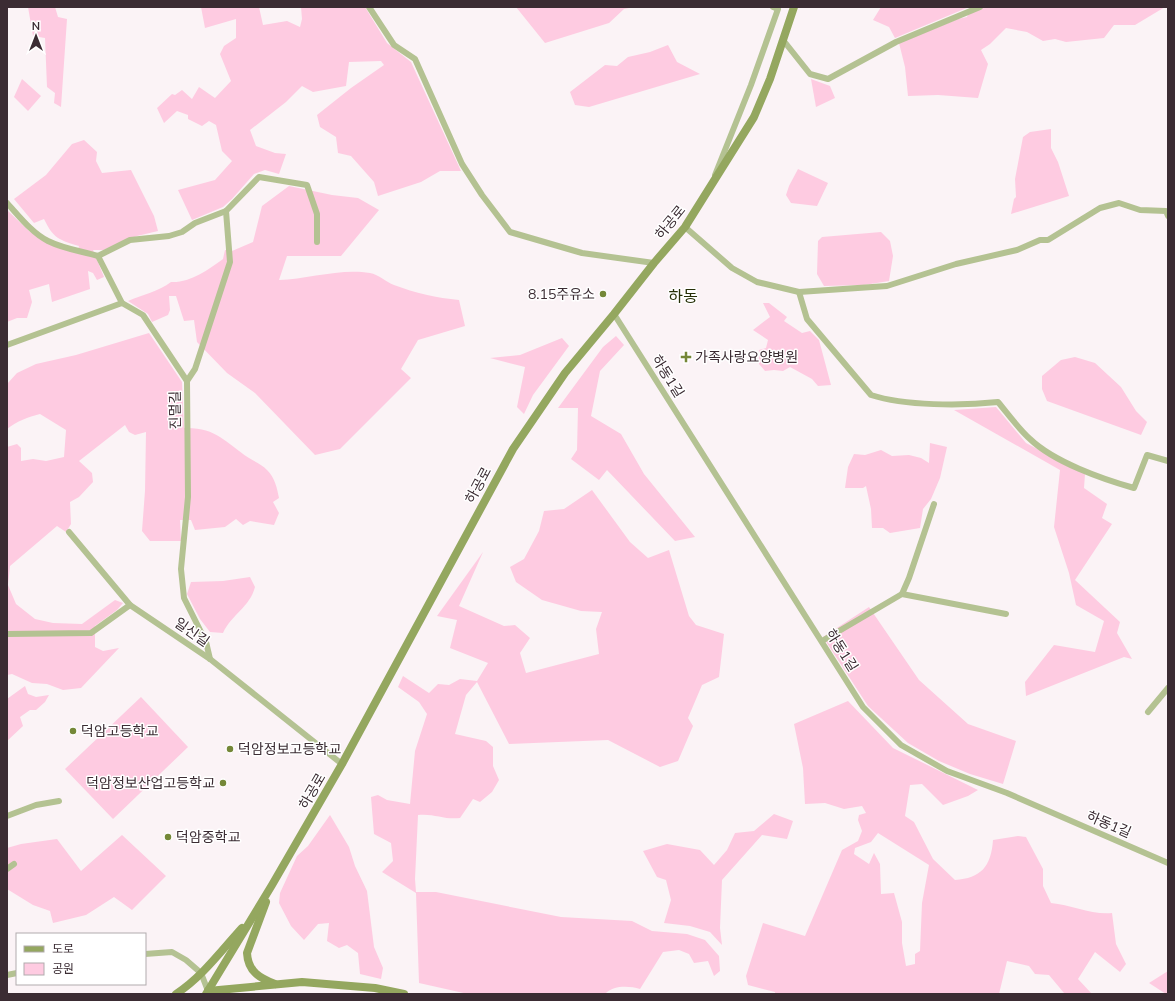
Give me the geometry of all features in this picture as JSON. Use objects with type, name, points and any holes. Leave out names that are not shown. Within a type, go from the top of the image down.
[{"type":"main road","name":"하공로","points":[[207,993],[342,764],[512,449],[565,373],[685,227],[754,117],[770,79],[794,7]]},
{"type":"main road","points":[[272,885],[247,953],[251,969],[262,979],[276,985]]},
{"type":"main road","points":[[176,994],[188,986],[201,973],[254,914]]},
{"type":"main road","points":[[207,993],[247,991],[276,985],[310,983],[374,988],[404,994]]},
{"type":"street","points":[[369,7],[394,46],[415,59],[462,164],[482,195],[510,232],[582,253],[654,263]]},
{"type":"street","points":[[783,40],[810,74],[828,79],[896,42],[980,7]]},
{"type":"street","points":[[712,185],[721,156],[751,85],[777,8]]},
{"type":"street","points":[[7,203],[36,233],[47,241],[68,249],[98,256],[130,240],[169,236],[182,232],[195,223],[226,211],[259,178],[307,185],[317,214],[317,242]]},
{"type":"street","points":[[685,227],[732,268],[757,282],[799,292],[887,286],[956,264],[1017,250],[1040,240],[1048,240],[1100,208],[1118,203],[1140,210],[1166,211],[1168,216]]},
{"type":"street","points":[[187,381],[195,369],[230,262],[226,211]]},
{"type":"street","points":[[7,345],[122,303],[98,256]]},
{"type":"street","points":[[799,292],[807,319],[871,395],[884,399],[939,403],[998,402],[1030,439],[1045,451],[1100,478],[1134,488],[1148,455],[1168,461]]},
{"type":"street","name":"진멀길","points":[[122,303],[143,315],[187,381],[188,497],[181,569],[184,598],[206,642],[210,659]]},
{"type":"street","name":"하동1길","points":[[614,314],[863,707],[901,745],[947,771],[1006,793],[1168,863]]},
{"type":"street","points":[[822,641],[902,594],[909,578],[934,504]]},
{"type":"street","name":"일신길","points":[[69,532],[130,605],[210,659],[342,764]]},
{"type":"street","points":[[902,594],[1006,614]]},
{"type":"street","points":[[7,634],[91,633],[130,605]]},
{"type":"street","points":[[1148,712],[1168,688]]},
{"type":"street","points":[[7,816],[36,805],[59,801]]},
{"type":"street","points":[[7,869],[14,864]]},
{"type":"street","points":[[146,954],[172,952],[186,960],[201,973],[207,993]]},
{"type":"green space","points":[[28,7],[55,7],[58,17],[67,19],[61,107],[54,103],[55,93],[47,87],[45,38],[33,36]]},
{"type":"green space","points":[[201,7],[259,7],[263,25],[287,21],[300,27],[302,19],[301,7],[365,7],[387,43],[411,62],[461,171],[440,171],[421,182],[378,196],[374,182],[351,156],[338,153],[336,137],[320,127],[317,115],[351,88],[384,65],[381,61],[349,62],[346,86],[313,92],[302,86],[286,102],[250,130],[256,146],[275,153],[286,154],[279,174],[265,170],[254,174],[223,207],[192,220],[178,190],[215,180],[232,161],[222,151],[216,125],[209,121],[202,126],[188,119],[188,115],[177,111],[164,123],[157,108],[172,94],[175,95],[182,90],[192,99],[199,87],[215,98],[231,81],[220,54],[224,46],[236,38],[236,19],[205,28]]},
{"type":"green space","points":[[516,7],[634,7],[624,9],[609,23],[545,43]]},
{"type":"green space","points":[[881,7],[969,7],[895,38],[889,27],[873,20]]},
{"type":"green space","points":[[971,7],[1165,7],[1135,25],[1114,25],[1104,38],[1066,42],[1055,39],[1043,41],[1027,32],[1006,28],[990,44],[981,50],[988,64],[978,98],[938,95],[908,96],[905,67],[899,43],[958,19],[967,17]]},
{"type":"green space","points":[[668,45],[677,62],[700,74],[589,107],[575,105],[570,92],[605,65],[617,66],[628,57],[650,52]]},
{"type":"green space","points":[[22,79],[41,96],[28,111],[14,97]]},
{"type":"green space","points":[[811,79],[830,86],[835,98],[816,107]]},
{"type":"green space","points":[[1051,129],[1051,148],[1058,162],[1069,196],[1011,214],[1014,199],[1016,197],[1015,179],[1023,137],[1030,132]]},
{"type":"green space","points":[[84,140],[97,152],[96,161],[102,173],[131,170],[154,216],[158,231],[137,236],[104,250],[93,250],[104,277],[97,280],[93,273],[88,271],[90,289],[52,302],[49,284],[29,290],[32,302],[27,318],[17,318],[7,322],[7,210],[29,231],[47,243],[77,253],[79,246],[66,242],[57,237],[50,230],[44,219],[34,223],[14,199],[46,175],[72,144]]},
{"type":"green space","points":[[798,169],[828,183],[817,206],[791,203],[786,195]]},
{"type":"green space","points":[[289,186],[332,195],[358,198],[379,210],[341,256],[287,256],[279,280],[348,272],[373,274],[391,284],[410,290],[459,300],[465,326],[418,340],[401,369],[411,378],[340,449],[315,455],[255,393],[227,373],[197,342],[194,320],[184,321],[176,296],[169,296],[170,310],[168,315],[152,322],[148,314],[128,301],[156,290],[171,282],[178,282],[192,278],[223,259],[225,250],[232,251],[253,242],[262,206]]},
{"type":"green space","points":[[881,232],[890,241],[893,256],[889,281],[864,285],[824,286],[817,274],[818,241],[822,237]]},
{"type":"green space","points":[[763,303],[769,303],[787,317],[784,321],[802,333],[810,331],[819,340],[831,385],[818,386],[812,379],[790,367],[783,371],[765,371],[759,364],[759,350],[766,348],[768,340],[753,330],[770,317]]},
{"type":"green space","points":[[149,333],[182,382],[184,428],[195,428],[212,433],[265,468],[274,480],[279,498],[273,502],[279,513],[274,525],[250,521],[243,525],[236,519],[225,527],[195,530],[191,520],[180,520],[181,541],[150,541],[142,531],[145,491],[146,432],[135,435],[129,432],[125,425],[79,461],[92,473],[93,482],[79,497],[70,502],[71,524],[66,532],[57,526],[10,566],[8,585],[16,604],[35,619],[53,623],[82,624],[115,600],[123,603],[117,610],[95,626],[95,647],[103,651],[119,648],[81,688],[63,690],[47,684],[32,683],[12,674],[7,675],[7,447],[17,444],[21,448],[21,461],[33,459],[46,461],[64,457],[66,430],[40,414],[31,416],[7,429],[7,384],[17,373],[36,364],[76,355]]},
{"type":"green space","points":[[616,336],[624,345],[600,371],[591,416],[621,434],[644,474],[695,537],[675,541],[607,470],[599,480],[571,459],[577,450],[578,408],[558,408],[603,347]]},
{"type":"green space","points":[[562,338],[569,346],[533,395],[524,414],[517,407],[525,367],[490,358],[520,355]]},
{"type":"green space","points":[[1075,357],[1095,363],[1121,387],[1136,411],[1147,422],[1141,435],[1047,401],[1042,389],[1042,376],[1061,360]]},
{"type":"green space","points":[[996,407],[1026,443],[1085,474],[1084,488],[1107,504],[1102,518],[1112,524],[1075,580],[1120,622],[1117,633],[1132,659],[1124,657],[1026,696],[1025,682],[1054,645],[1095,652],[1104,621],[1076,605],[1069,573],[1054,527],[1060,470],[954,410]]},
{"type":"green space","points":[[930,443],[947,447],[940,478],[931,499],[923,509],[920,528],[890,533],[883,528],[872,528],[871,509],[866,486],[863,488],[845,488],[848,467],[854,454],[865,455],[881,450],[892,456],[909,455],[921,458],[929,463]]},
{"type":"green space","points":[[592,490],[630,542],[648,558],[669,550],[689,616],[696,625],[724,634],[719,677],[702,685],[688,718],[693,726],[678,761],[660,767],[608,740],[509,744],[477,682],[466,695],[455,734],[486,741],[493,747],[493,766],[499,780],[492,792],[480,802],[473,799],[460,818],[418,815],[415,879],[416,892],[436,892],[561,917],[632,921],[652,931],[687,934],[705,940],[719,956],[720,971],[714,976],[708,961],[694,963],[689,954],[679,950],[663,952],[640,989],[622,987],[613,989],[605,994],[468,994],[419,983],[416,893],[382,872],[393,861],[391,843],[374,834],[371,797],[378,795],[387,800],[410,804],[415,751],[427,714],[419,702],[398,687],[403,676],[429,693],[438,684],[449,685],[460,679],[477,681],[488,663],[450,648],[457,620],[437,616],[483,552],[459,606],[504,626],[515,625],[530,638],[520,653],[526,673],[599,654],[596,629],[602,612],[581,611],[542,600],[516,582],[510,567],[524,559],[539,531],[544,511],[564,509]]},
{"type":"green space","points":[[250,577],[255,587],[253,594],[245,606],[226,627],[223,633],[210,632],[200,619],[187,594],[191,582],[223,581]]},
{"type":"green space","points":[[869,607],[919,680],[968,724],[1016,741],[1003,784],[970,774],[939,761],[908,743],[868,706],[823,637]]},
{"type":"green space","points":[[25,686],[28,694],[36,697],[49,695],[45,702],[36,710],[30,710],[20,717],[23,726],[7,741],[7,699]]},
{"type":"green space","points":[[141,697],[188,747],[113,819],[65,769]]},
{"type":"green space","points":[[848,701],[893,748],[978,790],[968,796],[943,805],[922,784],[910,785],[905,816],[914,822],[933,859],[955,880],[964,879],[978,874],[987,864],[992,849],[993,840],[1018,836],[1026,837],[1043,869],[1043,886],[1051,903],[1097,913],[1112,913],[1116,944],[1126,964],[1120,972],[1095,952],[1078,979],[1092,994],[1064,993],[1049,975],[1035,974],[1029,966],[1007,961],[999,994],[775,994],[775,992],[748,985],[746,976],[763,923],[805,936],[842,850],[858,841],[862,831],[858,820],[859,815],[866,813],[862,806],[844,809],[825,803],[805,804],[803,768],[794,724]],"holes":[[[878,833],[929,865],[922,903],[920,951],[915,954],[915,964],[906,966],[902,943],[902,922],[894,893],[881,894],[880,864],[874,853],[869,864],[854,854],[855,848],[871,842]]]},
{"type":"green space","points":[[774,814],[793,821],[787,839],[762,835],[722,880],[720,928],[722,945],[710,932],[690,926],[664,923],[671,900],[666,880],[657,877],[643,851],[667,844],[700,850],[714,865],[727,850],[735,833],[754,831]]},
{"type":"green space","points":[[330,815],[349,847],[355,866],[367,891],[374,947],[383,968],[381,979],[360,974],[358,953],[347,945],[339,948],[327,941],[329,923],[318,924],[304,940],[291,926],[279,903],[280,893],[297,856],[308,846]]},
{"type":"green space","points":[[122,835],[166,876],[132,910],[114,897],[86,915],[53,923],[50,911],[33,905],[7,889],[7,848],[21,844],[57,839],[81,871]]},
{"type":"green space","points":[[1168,971],[1168,994],[1166,994],[1149,983]]},
{"type":"place","name":"8.15주유소","points":[[603,294]]},
{"type":"place","name":"가족사랑요양병원","points":[[686,357]]},
{"type":"place","name":"덕암고등학교","points":[[73,731]]},
{"type":"place","name":"덕암정보고등학교","points":[[230,749]]},
{"type":"place","name":"덕암정보산업고등학교","points":[[223,783]]},
{"type":"place","name":"덕암중학교","points":[[168,837]]},
{"type":"district","name":"하동","points":[[683,296]]}]
